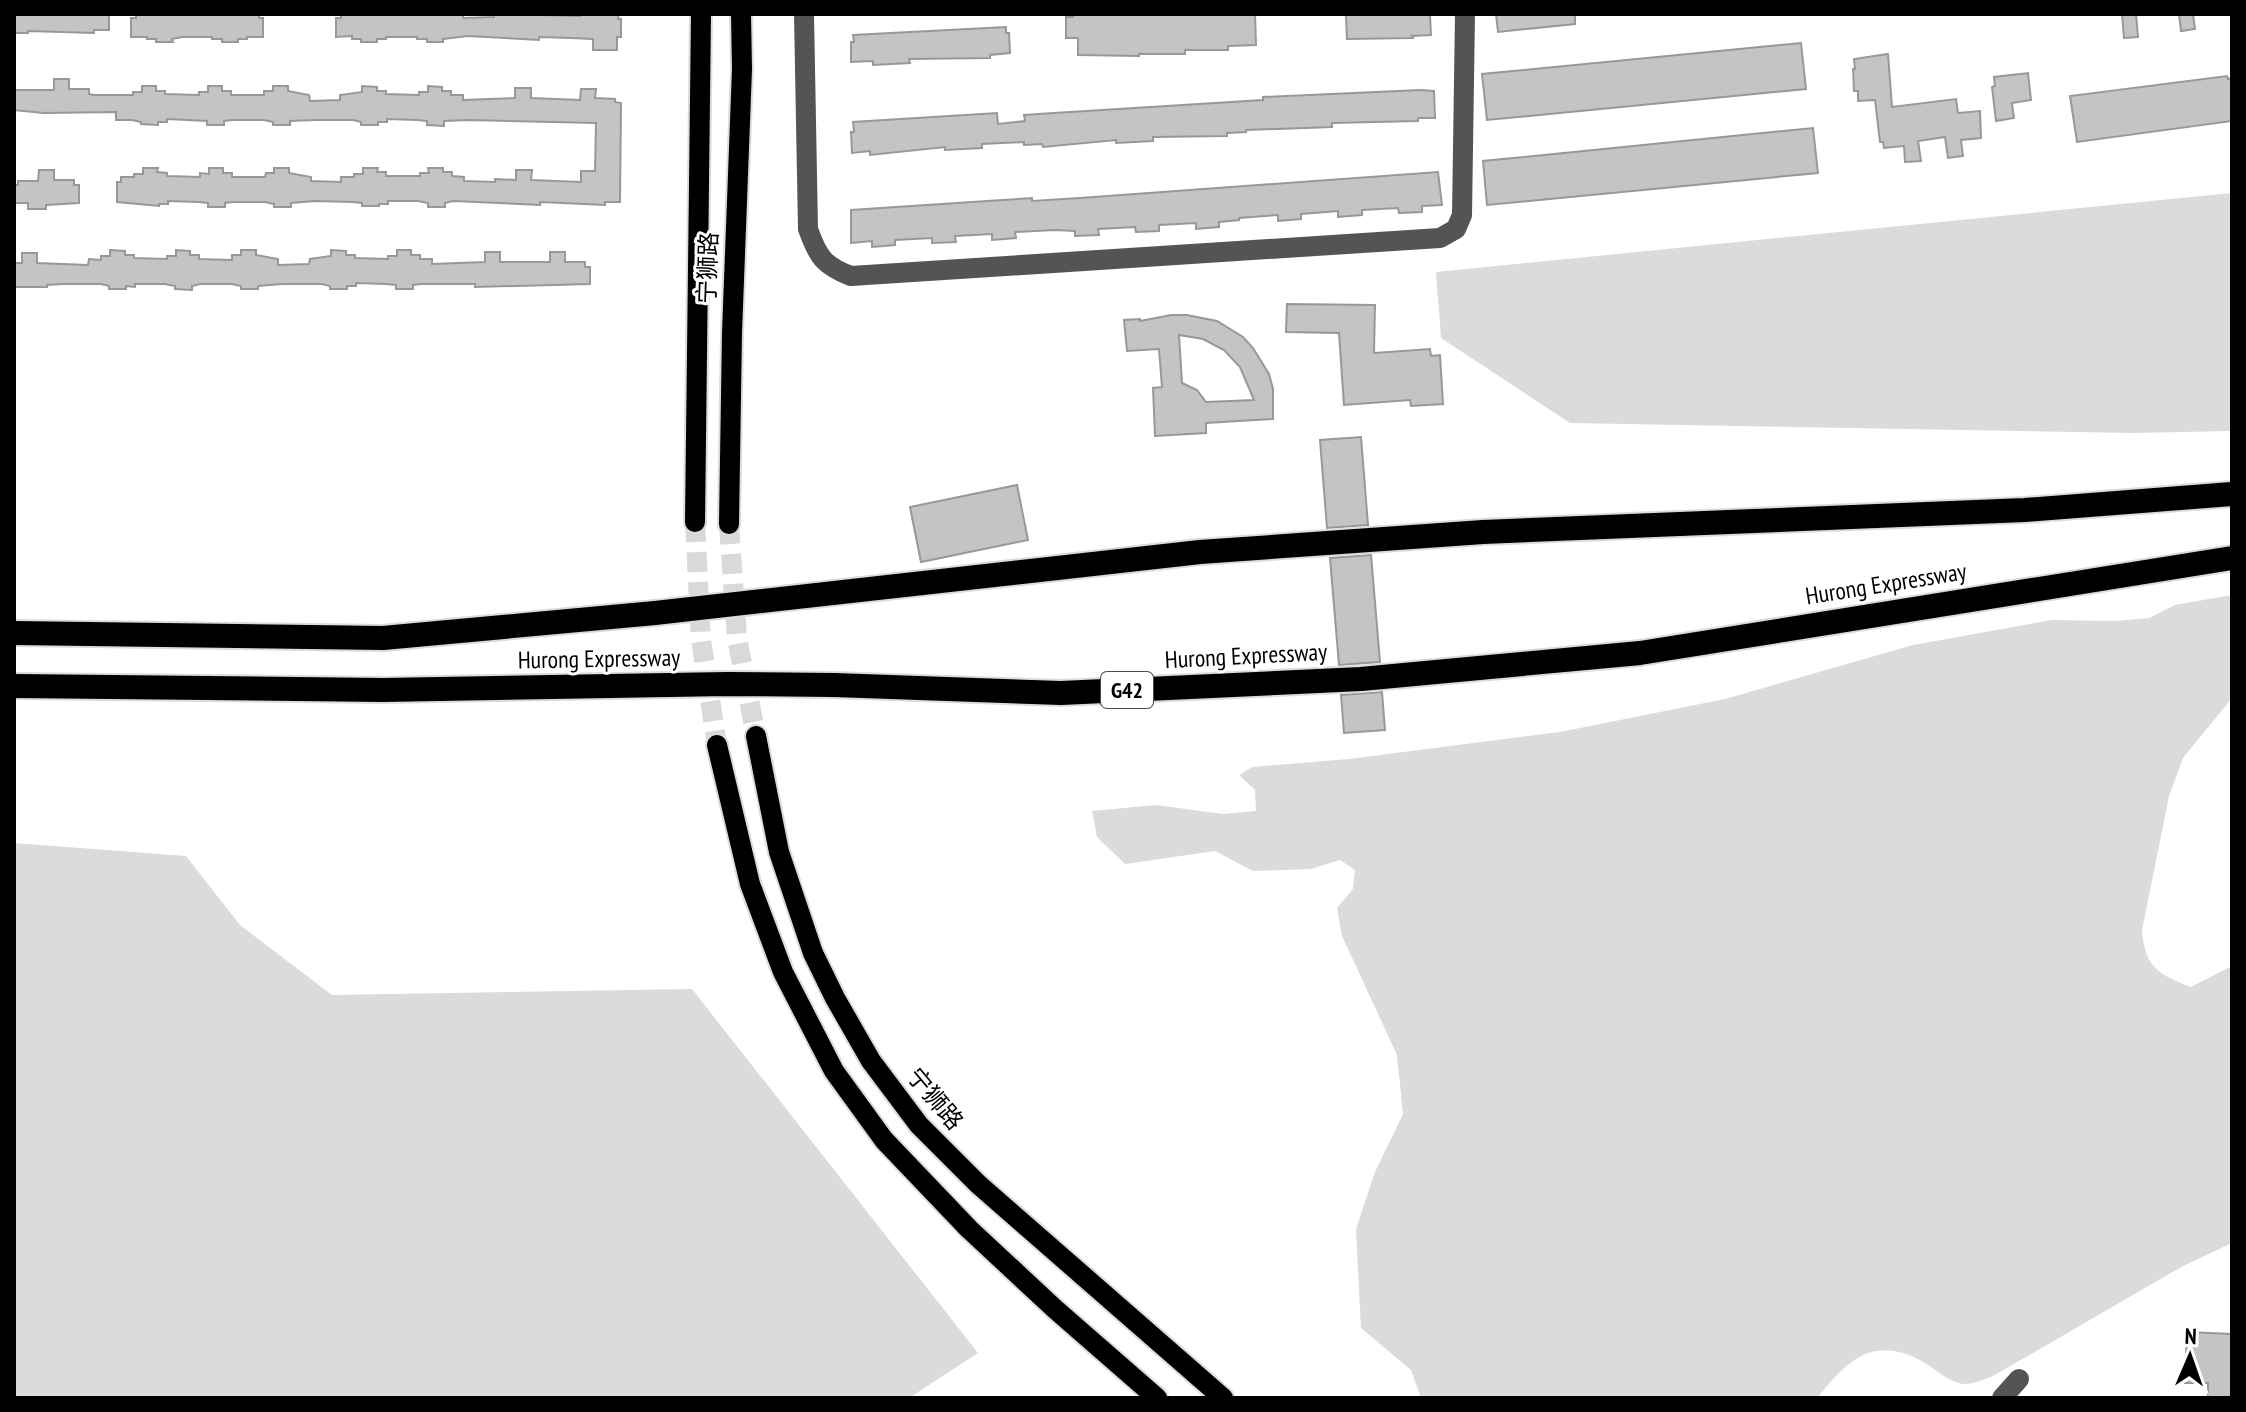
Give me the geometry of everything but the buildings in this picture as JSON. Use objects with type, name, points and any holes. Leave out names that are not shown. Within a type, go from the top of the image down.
[{"type":"highway","name":"Hurong Expressway","points":[[14,633],[383,638],[655,613],[1200,552],[1483,532],[2025,510],[2232,494]]},
{"type":"highway","name":"Hurong Expressway","points":[[14,686],[383,690],[727,684],[1061,693],[1361,679],[1640,653],[2232,558]]},
{"type":"main road","name":"宁狮路","points":[[695,522],[701,14]]},
{"type":"main road","name":"宁狮路","points":[[729,524],[741,14]]},
{"type":"main road","name":"宁狮路","points":[[756,736],[779,852],[813,953],[871,1061],[919,1125],[978,1184],[1223,1398]]},
{"type":"main road","points":[[717,745],[750,884],[783,972],[834,1071],[884,1140],[969,1229],[1157,1398]]},
{"type":"lane","points":[[804,14],[808,229],[815,250],[830,268],[851,276],[1440,238],[1456,229],[1462,215],[1465,14]]},
{"type":"lane","points":[[2002,1398],[2019,1379]]},
{"type":"shaded area","points":[[2232,193],[2232,431],[2132,433],[1570,423],[1441,338],[1436,272]]},
{"type":"shaded area","points":[[2232,595],[2232,698],[2183,758],[2169,796],[2142,930],[2146,953],[2155,968],[2191,987],[2232,966],[2232,1243],[2183,1266],[1993,1376],[1970,1384],[1946,1377],[1920,1360],[1887,1350],[1861,1356],[1839,1373],[1817,1398],[1421,1398],[1411,1370],[1361,1328],[1356,1229],[1375,1172],[1403,1114],[1397,1055],[1342,936],[1337,908],[1353,889],[1355,870],[1340,860],[1311,869],[1253,871],[1215,851],[1125,864],[1097,837],[1092,811],[1156,805],[1223,814],[1256,811],[1255,790],[1239,775],[1252,767],[1349,759],[1560,732],[1725,699],[1913,645],[2052,620],[2149,618],[2175,605]]},
{"type":"shaded area","points":[[14,843],[186,856],[240,925],[332,995],[692,989],[978,1353],[909,1398],[14,1398]]},
{"type":"tunnel","points":[[695,522],[701,640],[717,745]]},
{"type":"tunnel","points":[[729,524],[737,638],[756,736]]}]
